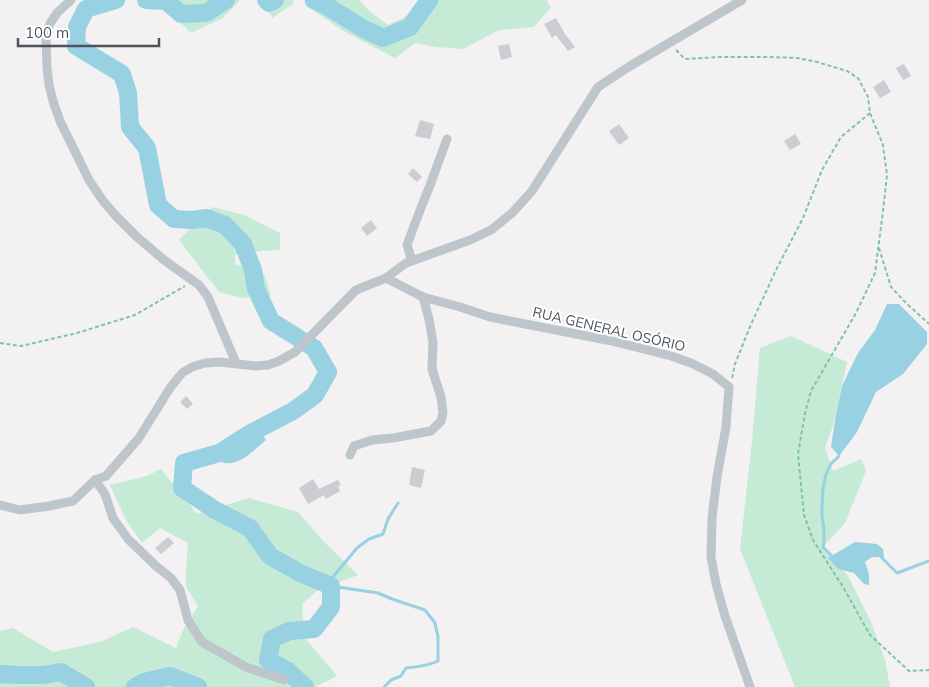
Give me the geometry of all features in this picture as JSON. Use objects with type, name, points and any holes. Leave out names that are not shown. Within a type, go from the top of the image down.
[{"type":"street","points":[[70,0],[57,13],[48,28],[46,36],[49,85],[60,120],[89,180],[103,201],[138,237],[164,260],[199,285],[208,297],[236,363]]},
{"type":"street","points":[[0,505],[20,510],[73,501],[95,480],[106,476],[139,438],[170,388],[182,373],[204,363],[219,362],[256,366],[268,365],[284,358],[295,352],[356,290],[386,278],[412,261],[470,240],[491,230],[512,214],[532,191],[598,87],[613,76],[742,0]]},
{"type":"street","points":[[412,261],[407,245],[447,139]]},
{"type":"street","name":"RUA GENERAL OSÓRIO","points":[[386,278],[423,297],[490,317],[612,341],[671,356],[713,374],[729,387]]},
{"type":"street","points":[[350,455],[354,446],[372,440],[431,431],[441,421],[443,413],[441,397],[432,369],[433,343],[423,297]]},
{"type":"street","points":[[729,387],[726,427],[712,518],[711,557],[716,584],[750,687]]},
{"type":"street","points":[[95,480],[105,494],[113,518],[128,539],[170,578],[180,590],[188,620],[202,642],[246,667],[284,680]]},
{"type":"path","points":[[669,43],[685,60],[770,57],[797,58],[818,62],[848,71],[858,78],[868,97],[870,113],[883,145],[887,175],[875,273],[856,312],[811,391],[798,454],[804,515],[813,540],[843,587],[870,635],[909,671],[929,670]]},
{"type":"path","points":[[729,387],[735,364],[749,330],[775,272],[803,218],[822,170],[841,137],[870,113]]},
{"type":"path","points":[[878,246],[891,287],[929,324]]},
{"type":"path","points":[[0,343],[21,346],[77,333],[135,315],[193,281]]},
{"type":"green space","points":[[176,0],[240,0],[223,18],[191,33],[179,21]]},
{"type":"green space","points":[[263,0],[293,0],[293,4],[272,18]]},
{"type":"green space","points":[[306,0],[360,0],[368,10],[388,25],[409,15],[419,0],[546,0],[551,7],[534,27],[499,30],[463,49],[415,43],[395,58],[345,32],[305,5]]},
{"type":"green space","points":[[212,207],[244,215],[280,233],[280,250],[235,255],[235,264],[264,274],[271,295],[242,298],[219,292],[179,240]]},
{"type":"green space","points":[[791,336],[847,362],[833,426],[825,448],[833,471],[861,459],[866,471],[845,523],[823,547],[848,576],[871,622],[885,660],[890,687],[795,687],[740,549],[760,348]]},
{"type":"green space","points":[[161,469],[197,514],[249,498],[298,512],[323,541],[358,575],[318,590],[302,604],[304,637],[337,676],[315,687],[0,687],[0,631],[13,628],[53,652],[100,642],[133,627],[176,648],[183,630],[198,606],[186,587],[188,543],[160,528],[142,543],[126,520],[110,485],[147,476]]},
{"type":"water","points":[[887,304],[899,304],[927,332],[927,344],[903,374],[876,392],[857,432],[839,456],[831,447],[842,386],[858,353],[875,330]]},
{"type":"water","points":[[255,424],[266,440],[252,452],[236,462],[230,463],[224,463],[214,456],[218,444],[228,444],[247,426]]},
{"type":"water","points":[[855,542],[877,544],[883,549],[884,557],[872,557],[865,562],[869,574],[869,585],[864,584],[854,573],[838,569],[828,558]]},
{"type":"building","points":[[556,18],[575,47],[568,51],[556,35],[552,38],[544,24]]},
{"type":"building","points":[[509,44],[512,57],[501,60],[498,46]]},
{"type":"building","points":[[904,64],[911,76],[903,80],[896,68]]},
{"type":"building","points":[[884,80],[891,92],[880,98],[873,87]]},
{"type":"building","points":[[420,120],[434,124],[430,139],[415,136]]},
{"type":"building","points":[[619,124],[629,138],[619,145],[609,131]]},
{"type":"building","points":[[795,134],[801,144],[790,150],[784,141]]},
{"type":"building","points":[[413,168],[422,177],[417,182],[408,174]]},
{"type":"building","points":[[371,220],[377,228],[367,236],[361,228]]},
{"type":"building","points":[[186,396],[193,404],[187,409],[180,402]]},
{"type":"building","points":[[412,467],[425,470],[421,488],[409,485]]},
{"type":"building","points":[[313,479],[319,489],[338,480],[341,485],[338,486],[340,491],[326,499],[324,495],[308,504],[299,488]]},
{"type":"building","points":[[168,537],[174,543],[161,554],[155,548]]},
{"type":"waterway","points":[[116,0],[86,9],[77,27],[76,46],[122,74],[128,93],[130,127],[147,148],[158,205],[174,219],[192,220],[206,218],[225,225],[243,244],[253,270],[256,289],[271,321],[314,348],[328,372],[315,395],[293,411],[249,434],[219,453],[184,463],[182,488],[215,510],[250,528],[270,556],[300,573],[331,586],[331,607],[314,629],[289,631],[272,639],[268,660],[288,671],[305,687]]},
{"type":"waterway","points":[[146,0],[166,1],[181,14],[206,13],[226,0]]},
{"type":"waterway","points":[[266,0],[269,3],[275,0]]},
{"type":"waterway","points":[[314,0],[383,38],[410,27],[429,0]]},
{"type":"waterway","points":[[832,556],[823,547],[822,496],[828,469],[839,456]]},
{"type":"waterway","points":[[327,584],[357,548],[369,539],[383,534],[388,519],[398,503]]},
{"type":"waterway","points":[[881,557],[897,573],[929,561]]},
{"type":"waterway","points":[[331,586],[378,593],[425,610],[435,623],[438,637],[438,661],[406,668],[401,676],[391,680],[384,687]]},
{"type":"waterway","points":[[0,675],[44,675],[61,672],[86,687]]},
{"type":"waterway","points":[[135,687],[144,682],[170,676],[198,687]]}]
